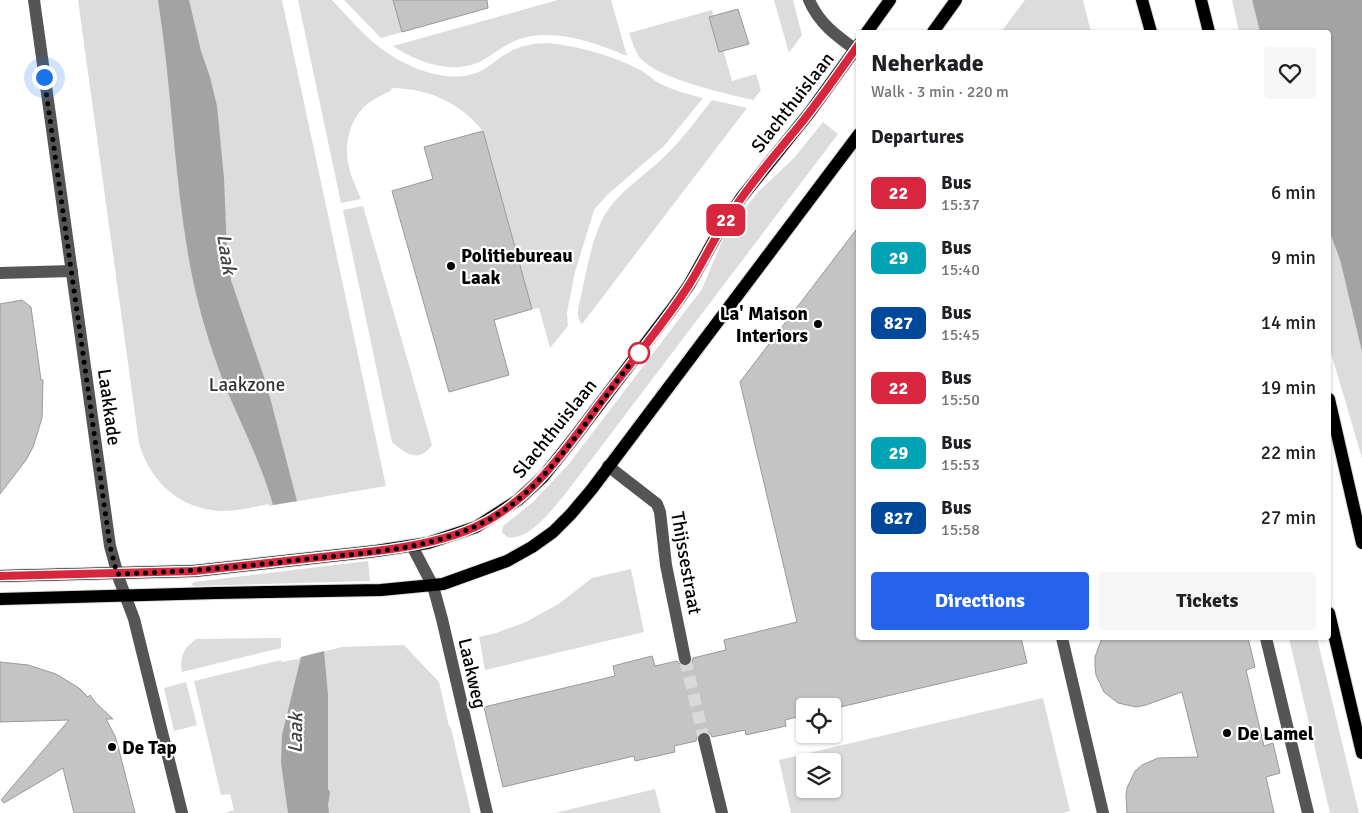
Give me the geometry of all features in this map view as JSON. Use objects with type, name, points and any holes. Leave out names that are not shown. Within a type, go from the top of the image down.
[{"type":"main road","points":[[868,30],[890,0]]},
{"type":"main road","points":[[934,30],[956,0]]},
{"type":"main road","points":[[1142,0],[1150,30]]},
{"type":"main road","points":[[1201,0],[1208,30]]},
{"type":"main road","name":"Slachthuislaan","points":[[0,576],[117,574],[219,569],[412,546],[448,537],[476,527],[511,505],[543,477],[672,308],[741,198],[856,51]]},
{"type":"main road","points":[[0,599],[216,592],[381,590],[432,586],[458,580],[507,561],[553,532],[571,514],[856,138]]},
{"type":"main road","points":[[1331,408],[1362,543]]},
{"type":"main road","points":[[1331,621],[1362,753]]},
{"type":"street","name":"Laakkade","points":[[34,0],[110,546],[117,574],[135,625],[182,813]]},
{"type":"street","points":[[809,0],[814,12],[821,21],[856,47]]},
{"type":"street","points":[[0,272],[72,271]]},
{"type":"street","name":"Thijssestraat","points":[[608,466],[657,504],[660,512],[666,565],[686,659]]},
{"type":"street","name":"Laakweg","points":[[412,546],[432,586],[442,619],[487,813]]},
{"type":"street","points":[[1062,640],[1103,813]]},
{"type":"street","points":[[1266,640],[1308,813]]},
{"type":"street","points":[[704,739],[722,813]]},
{"type":"green space","name":"Laakzone","points":[[78,0],[282,0],[386,486],[269,506],[268,504],[240,510],[222,511],[193,505],[181,499],[169,491],[151,470],[139,443]]},
{"type":"green space","points":[[298,0],[332,0],[376,45],[404,63],[429,73],[455,77],[467,76],[479,72],[501,57],[523,46],[555,44],[611,57],[641,70],[657,82],[668,87],[703,98],[664,146],[607,195],[594,210],[575,272],[567,313],[568,326],[550,348],[539,308],[532,309],[483,131],[464,112],[430,94],[405,89],[391,88],[392,90],[373,100],[358,114],[348,139],[347,158],[361,199],[341,203]]},
{"type":"green space","points":[[344,0],[393,0],[402,32],[381,38]]},
{"type":"green space","points":[[558,0],[611,0],[627,56],[578,39],[540,35],[515,41],[472,65],[449,67],[414,58],[393,46]]},
{"type":"green space","points":[[774,0],[793,0],[802,35],[789,53]]},
{"type":"green space","points":[[1025,0],[1083,0],[1090,30],[1002,30]]},
{"type":"green space","points":[[1232,0],[1252,0],[1260,30],[1239,30]]},
{"type":"green space","points":[[712,10],[732,81],[756,74],[761,90],[753,100],[694,85],[662,73],[649,66],[640,58],[635,49],[629,33]]},
{"type":"green space","points":[[712,100],[747,108],[582,324],[578,317],[579,304],[593,244],[603,218],[615,201],[677,143]]},
{"type":"green space","points":[[823,122],[838,134],[566,493],[532,529],[515,537],[507,537],[502,532],[503,526],[533,502],[568,465],[702,289],[723,239],[735,221],[759,191],[794,158]]},
{"type":"green space","points":[[363,206],[432,445],[427,451],[417,456],[408,453],[392,442],[343,210]]},
{"type":"green space","points":[[1331,235],[1340,260],[1362,352],[1362,458],[1331,353]]},
{"type":"green space","points":[[368,561],[370,581],[194,586],[191,584],[194,582]]},
{"type":"green space","points":[[631,569],[644,632],[485,670],[479,637],[526,622],[560,603],[592,578]]},
{"type":"green space","points":[[281,638],[281,648],[182,672],[181,662],[183,653],[196,639]]},
{"type":"green space","points":[[1289,640],[1317,640],[1359,813],[1330,813]]},
{"type":"green space","points":[[404,645],[439,682],[471,813],[225,813],[234,810],[230,794],[221,795],[194,681],[281,660],[281,662],[298,659],[342,647]]},
{"type":"green space","points":[[186,682],[197,725],[174,731],[164,688]]},
{"type":"green space","points":[[1043,698],[1070,811],[1063,813],[791,813],[779,760],[796,756],[796,798],[841,798],[841,753],[809,753]]},
{"type":"green space","points":[[655,789],[661,813],[555,813]]},
{"type":"water","name":"Laak","points":[[158,0],[189,0],[217,106],[224,178],[227,252],[231,280],[267,386],[297,501],[273,505],[258,462],[223,380],[201,312],[187,250],[182,214]]},
{"type":"water","points":[[1252,0],[1362,0],[1362,352],[1340,260],[1331,235],[1331,30],[1260,30]]},
{"type":"water","name":"Laak","points":[[324,651],[328,695],[329,813],[288,813],[281,763],[282,735],[301,657]]},
{"type":"building","points":[[393,0],[487,0],[488,8],[402,32]]},
{"type":"building","points":[[738,9],[749,44],[719,52],[709,17]]},
{"type":"building","points":[[483,131],[532,309],[494,320],[509,375],[449,392],[392,191],[433,179],[424,147]]},
{"type":"building","points":[[856,230],[856,640],[1021,640],[1027,663],[841,707],[841,698],[796,698],[796,717],[785,720],[786,726],[746,735],[745,730],[712,737],[710,733],[703,731],[698,734],[696,741],[674,746],[675,752],[635,761],[634,756],[503,787],[484,707],[615,676],[613,666],[652,656],[655,666],[677,661],[682,666],[687,667],[693,658],[726,650],[724,640],[797,622],[740,382]]},
{"type":"building","points":[[22,300],[31,307],[41,380],[43,380],[42,418],[33,447],[26,460],[0,494],[0,304]]},
{"type":"building","name":"De Lamel","points":[[1101,640],[1248,640],[1255,667],[1246,670],[1264,746],[1273,743],[1280,773],[1266,777],[1274,813],[1127,813],[1127,788],[1135,771],[1142,765],[1158,758],[1198,757],[1182,692],[1136,707],[1118,703],[1104,692],[1096,675],[1095,657]]},
{"type":"building","points":[[0,662],[28,665],[56,674],[79,688],[88,697],[90,695],[113,719],[106,719],[115,736],[135,813],[74,813],[63,768],[4,803],[1,800],[69,720],[0,722]]},
{"type":"tunnel","points":[[685,659],[704,739]]},
{"type":"bus line","name":"22","points":[[0,576],[194,571],[403,548],[428,543],[476,527],[504,510],[543,477],[574,438],[681,296],[741,198],[810,112],[856,48]]},
{"type":"place","name":"Politiebureau Laak","points":[[451,266]]},
{"type":"place","name":"La' Maison Interiors","points":[[818,324]]},
{"type":"place","name":"De Lamel","points":[[1227,733]]},
{"type":"place","name":"De Tap","points":[[112,747]]},
{"type":"route","points":[[44,77],[110,546],[117,574],[219,569],[403,548],[428,543],[476,527],[518,500],[543,477],[639,353]]}]
